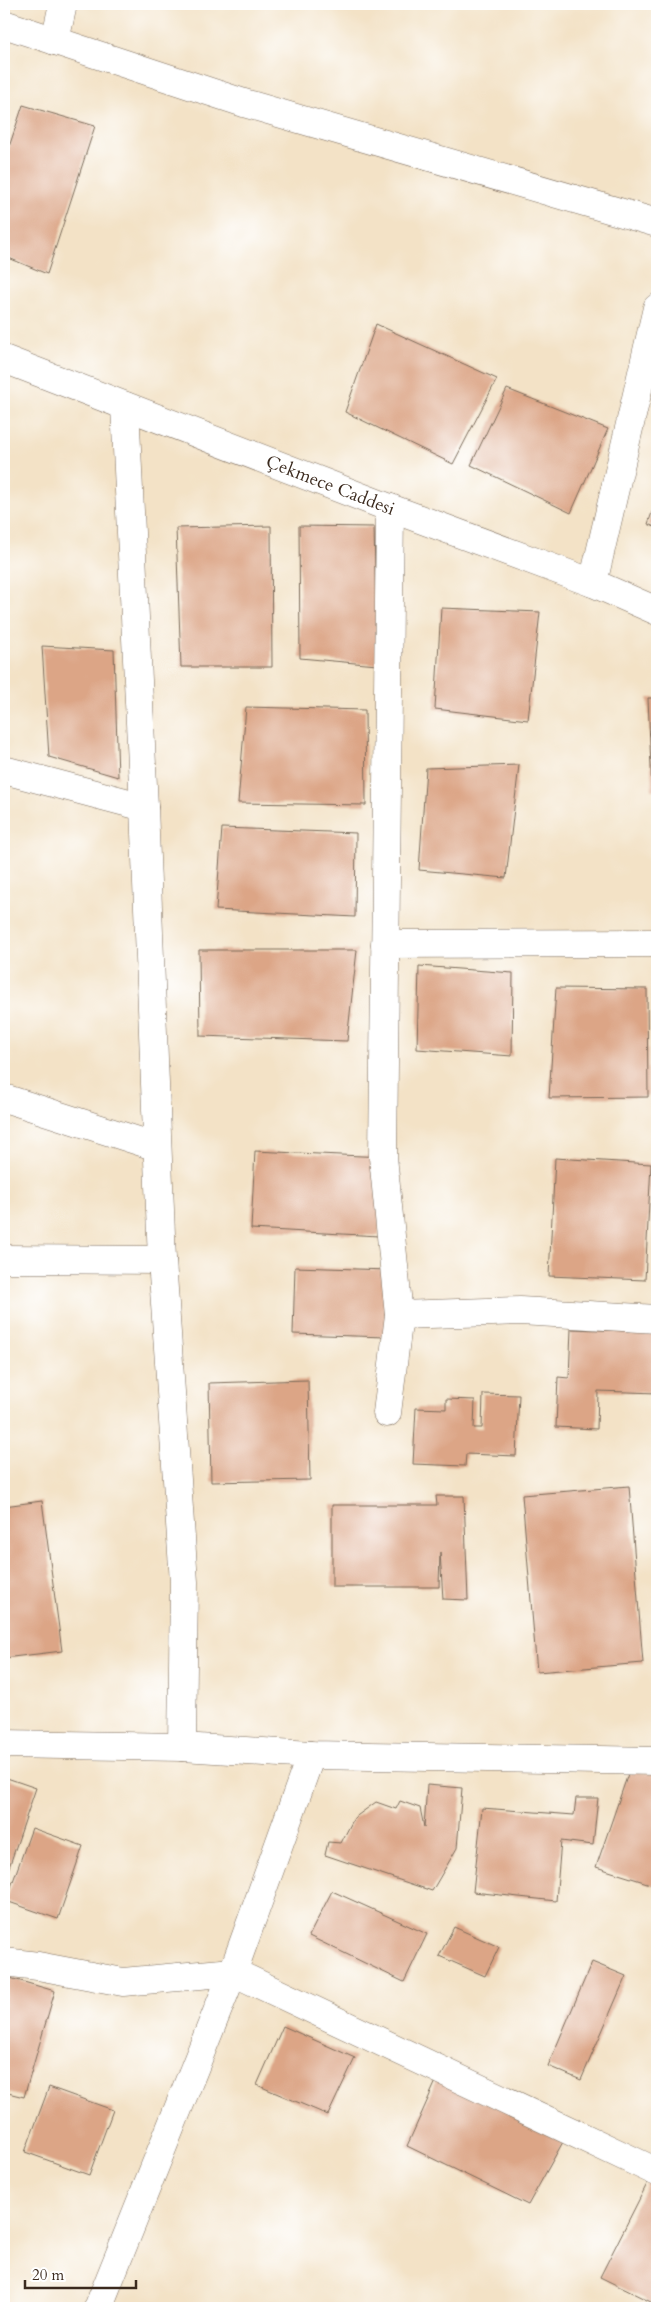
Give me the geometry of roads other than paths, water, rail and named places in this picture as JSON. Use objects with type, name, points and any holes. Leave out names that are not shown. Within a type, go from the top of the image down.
[{"type":"street","points":[[55,41],[63,4]]},
{"type":"street","points":[[4,24],[244,103],[657,224]]},
{"type":"street","points":[[593,583],[657,308]]},
{"type":"street","name":"Çekmece Caddesi","points":[[4,359],[390,508],[593,583],[657,610]]},
{"type":"street","points":[[125,406],[144,807],[162,1260],[184,1582],[182,1746]]},
{"type":"street","points":[[387,1413],[399,1314],[383,1157],[390,508]]},
{"type":"street","points":[[4,770],[144,807]]},
{"type":"street","points":[[385,944],[657,943]]},
{"type":"street","points":[[4,1098],[157,1147]]},
{"type":"street","points":[[4,1259],[162,1260]]},
{"type":"street","points":[[399,1314],[520,1311],[657,1319]]},
{"type":"street","points":[[4,1744],[182,1746],[311,1755],[657,1761]]},
{"type":"street","points":[[98,2308],[233,1972],[311,1755]]},
{"type":"street","points":[[4,1962],[38,1966],[123,1982],[233,1972],[657,2172]]}]
